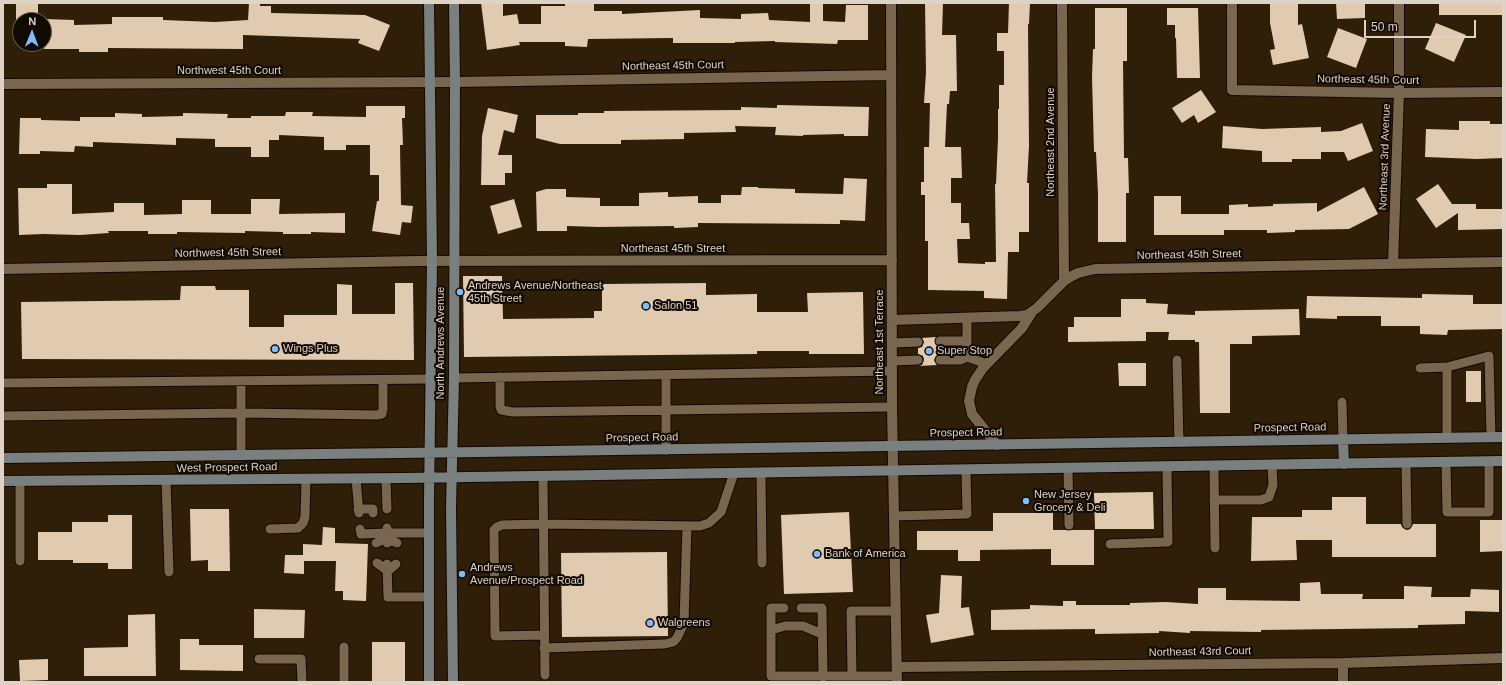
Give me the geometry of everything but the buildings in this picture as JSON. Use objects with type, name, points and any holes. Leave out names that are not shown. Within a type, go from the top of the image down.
[{"type":"main road","name":"North Andrews Avenue","points":[[429,3],[432,261],[429,682]]},
{"type":"main road","name":"North Andrews Avenue","points":[[453,682],[451,508],[454,378],[454,3]]},
{"type":"main road","name":"Prospect Road","points":[[430,453],[1503,437]]},
{"type":"main road","points":[[1343,439],[1344,464]]},
{"type":"main road","name":"West Prospect Road","points":[[3,458],[430,453]]},
{"type":"main road","points":[[452,478],[761,472],[1503,462]]},
{"type":"main road","name":"West Prospect Road","points":[[3,481],[452,478]]},
{"type":"street","name":"Northeast 1st Terrace","points":[[891,3],[892,446],[897,675]]},
{"type":"street","name":"Northeast 2nd Avenue","points":[[1062,3],[1064,282]]},
{"type":"street","name":"Northeast 45th Court","points":[[1232,3],[1232,90],[1399,93],[1503,92]]},
{"type":"street","name":"Northeast 3rd Avenue","points":[[1393,263],[1399,93],[1399,3]]},
{"type":"street","name":"Northeast 45th Court","points":[[455,82],[891,75]]},
{"type":"street","name":"Northwest 45th Court","points":[[3,84],[455,82]]},
{"type":"street","name":"Northeast 45th Street","points":[[453,261],[892,260]]},
{"type":"street","name":"Northwest 45th Street","points":[[3,269],[453,261]]},
{"type":"street","name":"Northeast 45th Street","points":[[892,320],[1013,317],[1032,312],[1064,282],[1078,273],[1086,270],[1105,268],[1503,262]]},
{"type":"street","points":[[997,445],[972,414],[969,401],[975,380],[987,364],[1022,328],[1032,312]]},
{"type":"street","name":"Northeast 43rd Court","points":[[897,675],[1503,658]]},
{"type":"street","points":[[1343,663],[1343,682]]},
{"type":"lane","points":[[967,318],[967,357]]},
{"type":"lane","points":[[940,341],[967,340]]},
{"type":"lane","points":[[892,343],[918,342]]},
{"type":"lane","points":[[1420,368],[1447,368],[1489,356],[1491,437]]},
{"type":"lane","points":[[940,360],[960,360],[967,357],[987,364]]},
{"type":"lane","points":[[892,361],[918,360]]},
{"type":"lane","points":[[1177,360],[1179,442]]},
{"type":"lane","points":[[1447,368],[1447,438]]},
{"type":"lane","points":[[454,378],[892,371]]},
{"type":"lane","points":[[666,375],[666,450]]},
{"type":"lane","points":[[500,377],[500,406],[502,410],[513,412],[892,407]]},
{"type":"lane","points":[[3,416],[242,413],[377,415],[382,414],[383,409],[383,380]]},
{"type":"lane","points":[[3,383],[430,380]]},
{"type":"lane","points":[[241,455],[242,381]]},
{"type":"lane","points":[[1342,402],[1343,439]]},
{"type":"lane","points":[[1446,462],[1447,512],[1489,512],[1489,462]]},
{"type":"lane","points":[[1406,463],[1407,524]]},
{"type":"lane","points":[[1214,500],[1261,500],[1269,497],[1272,485],[1272,465]]},
{"type":"lane","points":[[1110,544],[1168,542],[1167,466]]},
{"type":"lane","points":[[1214,466],[1215,548]]},
{"type":"lane","points":[[1068,468],[1069,525]]},
{"type":"lane","points":[[894,516],[967,514],[966,470]]},
{"type":"lane","points":[[761,472],[762,563]]},
{"type":"lane","points":[[544,635],[495,636],[494,530],[497,527],[502,525],[543,524],[700,526],[710,523],[721,512],[734,473]]},
{"type":"lane","points":[[543,476],[545,675]]},
{"type":"lane","points":[[356,478],[358,511],[387,511],[386,479]]},
{"type":"lane","points":[[270,529],[298,528],[303,524],[305,517],[306,479]]},
{"type":"lane","points":[[166,480],[169,572]]},
{"type":"lane","points":[[20,481],[20,561]]},
{"type":"lane","points":[[544,648],[665,644],[673,642],[677,638],[684,623],[687,526]]},
{"type":"lane","points":[[360,529],[361,534],[374,531],[389,537]]},
{"type":"lane","points":[[376,543],[389,537],[429,533]]},
{"type":"lane","points":[[377,563],[390,566],[388,597],[429,597]]},
{"type":"lane","points":[[784,608],[771,608],[771,676],[897,675]]},
{"type":"lane","points":[[801,608],[822,608],[823,676]]},
{"type":"lane","points":[[852,676],[851,611],[895,611]]},
{"type":"lane","points":[[771,630],[785,626],[803,626],[822,634]]},
{"type":"lane","points":[[344,647],[344,682]]},
{"type":"lane","points":[[259,659],[302,658],[302,682]]},
{"type":"place","name":"Andrews Avenue/Northeast 45th Street","points":[[460,292]]},
{"type":"place","name":"Salon 51","points":[[646,306]]},
{"type":"place","name":"Wings Plus","points":[[275,349]]},
{"type":"place","name":"Super Stop","points":[[929,351]]},
{"type":"place","name":"New Jersey Grocery & Deli","points":[[1026,501]]},
{"type":"place","name":"Bank of America","points":[[817,554]]},
{"type":"place","name":"Andrews Avenue/Prospect Road","points":[[462,574]]},
{"type":"place","name":"Walgreens","points":[[650,623]]}]
